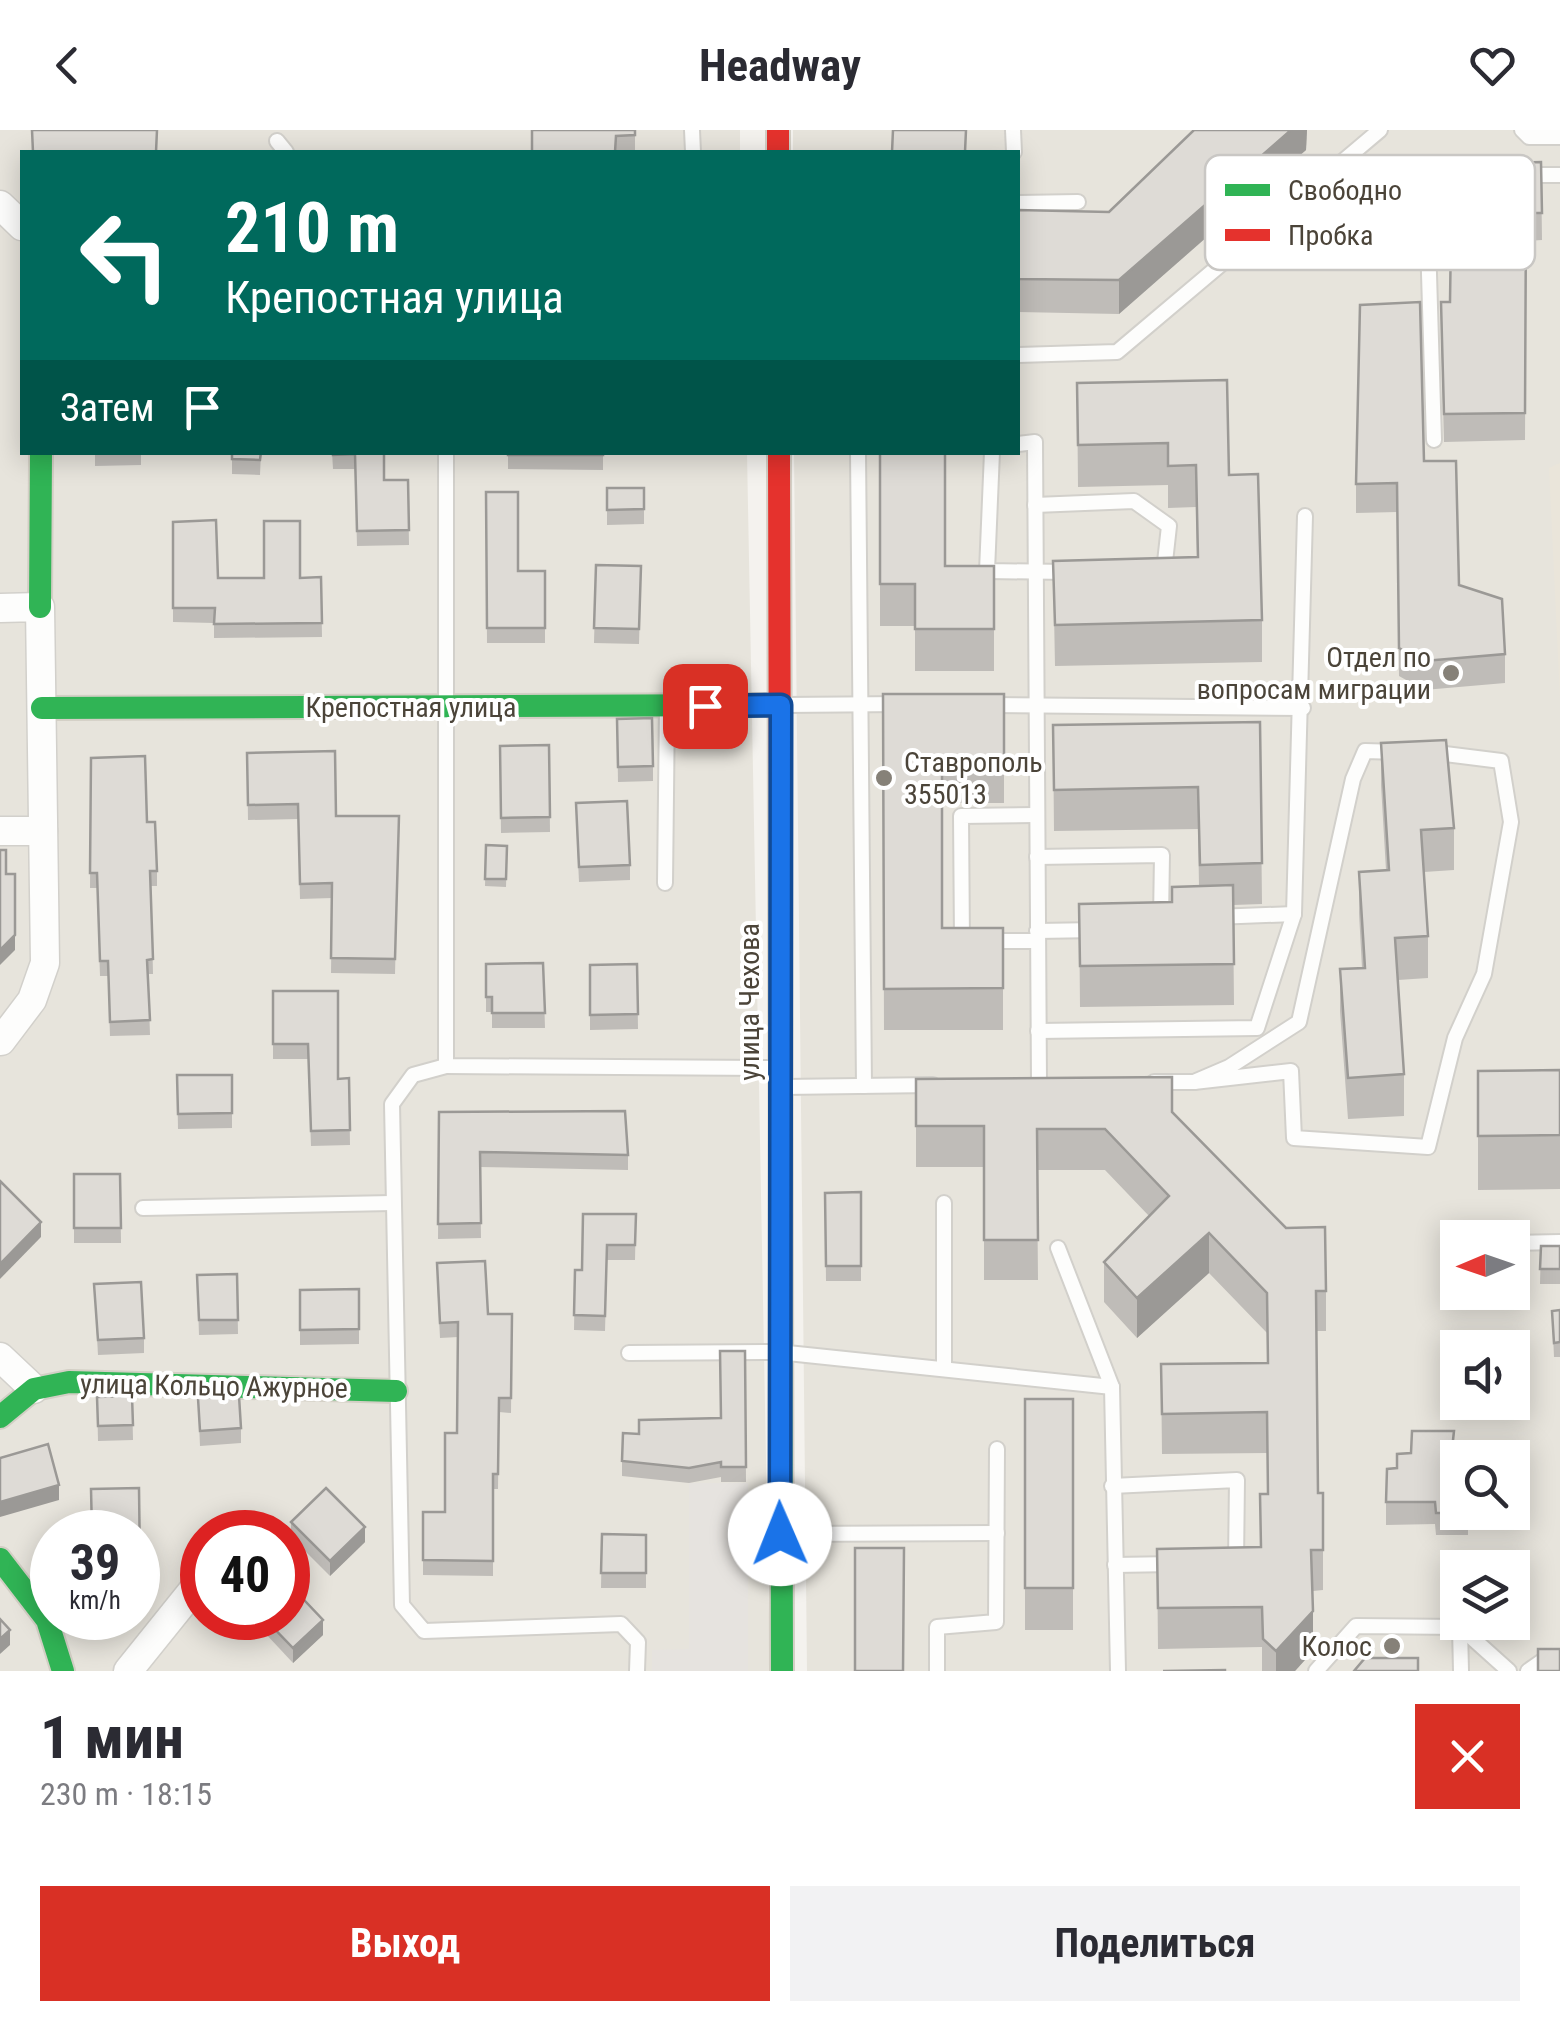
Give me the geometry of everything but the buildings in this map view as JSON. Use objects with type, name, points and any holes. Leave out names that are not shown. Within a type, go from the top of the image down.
[{"type":"street","points":[[0,206],[20,224]]},
{"type":"street","points":[[1,1041],[32,1000],[45,963],[42,455]]},
{"type":"street","name":"улица Чехова","points":[[779,455],[778,1352],[782,1671]]},
{"type":"street","points":[[0,608],[40,608]]},
{"type":"street","name":"Крепостная улица","points":[[42,708],[781,705]]},
{"type":"street","points":[[0,831],[43,832]]},
{"type":"street","points":[[0,1357],[34,1390]]},
{"type":"street","name":"улица Кольцо Ажурное","points":[[0,1417],[34,1390],[69,1382],[396,1391]]},
{"type":"street","points":[[0,1559],[47,1620],[63,1671]]},
{"type":"street","points":[[128,1671],[180,1606]]},
{"type":"lane","points":[[1350,155],[1380,130]]},
{"type":"lane","points":[[1522,130],[1529,137],[1560,138]]},
{"type":"lane","points":[[1020,203],[1078,202]]},
{"type":"lane","points":[[1020,356],[1117,352],[1214,270]]},
{"type":"lane","points":[[1429,270],[1434,440]]},
{"type":"lane","points":[[1020,444],[1035,442],[1038,1082]]},
{"type":"lane","points":[[446,455],[446,1066]]},
{"type":"lane","points":[[858,455],[864,1086]]},
{"type":"lane","points":[[992,455],[987,571],[1092,572]]},
{"type":"lane","points":[[1035,504],[1134,501],[1169,526],[1167,571],[1148,571]]},
{"type":"lane","points":[[1038,1031],[1258,1028],[1294,914],[1306,516]]},
{"type":"lane","points":[[781,705],[920,704]]},
{"type":"lane","points":[[978,705],[1303,708]]},
{"type":"lane","points":[[665,883],[667,706]]},
{"type":"lane","points":[[1136,1082],[1194,1082],[1292,1071],[1294,1138],[1428,1148],[1455,1038],[1484,974],[1511,822],[1500,761],[1448,753],[1366,751],[1353,779],[1298,1022],[1229,1067],[1194,1082]]},
{"type":"lane","points":[[1034,815],[961,816],[962,942],[1112,930]]},
{"type":"lane","points":[[1037,858],[1162,855],[1155,924],[1180,918]]},
{"type":"lane","points":[[1199,917],[1294,914]]},
{"type":"lane","points":[[638,1671],[638,1642],[621,1624],[424,1630],[402,1605],[392,1104],[413,1075],[446,1066],[779,1077],[864,1086],[942,1084]]},
{"type":"lane","points":[[1019,1083],[1058,1082]]},
{"type":"lane","points":[[143,1208],[392,1203]]},
{"type":"lane","points":[[944,1203],[944,1366]]},
{"type":"lane","points":[[1530,1243],[1560,1242]]},
{"type":"lane","points":[[1058,1248],[1112,1387],[1118,1671]]},
{"type":"lane","points":[[629,1353],[778,1352],[944,1366],[1112,1387]]},
{"type":"lane","points":[[937,1671],[937,1627],[996,1622],[996,1450]]},
{"type":"lane","points":[[1112,1486],[1237,1480],[1238,1562],[1221,1562]]},
{"type":"lane","points":[[780,1534],[997,1533]]},
{"type":"lane","points":[[1115,1566],[1186,1563]]},
{"type":"lane","points":[[1316,1671],[1356,1626],[1440,1626]]},
{"type":"lane","points":[[1460,1640],[1461,1671]]},
{"type":"lane","points":[[1475,1640],[1509,1671]]},
{"type":"lane","points":[[1528,1671],[1548,1657],[1560,1657]]},
{"type":"shaded area","points":[[0,130],[740,130],[740,150],[20,150],[20,455],[747,455],[770,1671],[0,1671]]},
{"type":"shaded area","points":[[793,130],[1560,130],[1560,1671],[807,1671],[794,455],[1020,455],[1020,150],[793,150]]},
{"type":"shaded area","points":[[1560,463],[1560,699],[1549,468]]},
{"type":"shaded area","points":[[689,1483],[748,1483],[748,1671],[652,1671],[652,1650],[689,1649]]},
{"type":"traffic: fast","points":[[40,607],[41,455]]},
{"type":"traffic: fast","points":[[42,708],[781,705]]},
{"type":"traffic: fast","points":[[780,854],[782,1671]]},
{"type":"traffic: fast","points":[[0,1417],[34,1389],[69,1382],[396,1391]]},
{"type":"traffic: fast","points":[[0,1559],[47,1620],[63,1671]]},
{"type":"traffic: jam","points":[[778,130],[778,150]]},
{"type":"traffic: jam","points":[[779,455],[780,854]]},
{"type":"place","name":"Отдел по вопросам миграции","points":[[1451,673]]},
{"type":"place","name":"Ставрополь 355013","points":[[884,778]]},
{"type":"place","name":"Колос","points":[[1392,1646]]},
{"type":"route","points":[[705,706],[781,705],[780,1534]]}]
